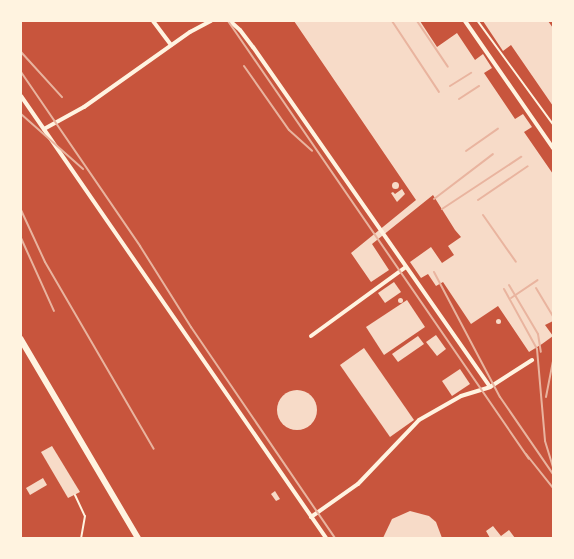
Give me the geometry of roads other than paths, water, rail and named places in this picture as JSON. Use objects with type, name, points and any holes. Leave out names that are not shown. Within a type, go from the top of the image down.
[{"type":"street","points":[[153,21],[171,45]]},
{"type":"street","points":[[44,128],[84,107],[171,45],[211,21]]},
{"type":"street","points":[[230,21],[240,30],[253,47],[490,387]]},
{"type":"street","points":[[465,21],[553,148]]},
{"type":"street","points":[[21,96],[326,538]]},
{"type":"street","points":[[310,336],[406,267]]},
{"type":"street","points":[[21,339],[138,538]]},
{"type":"street","points":[[312,517],[358,484],[419,420],[461,396],[490,387],[532,360]]},
{"type":"lane","points":[[74,495],[85,516],[81,538]]},
{"type":"railway","points":[[228,21],[529,459]]},
{"type":"railway","points":[[392,21],[439,92]]},
{"type":"railway","points":[[417,21],[448,67]]},
{"type":"railway","points":[[21,52],[62,97]]},
{"type":"railway","points":[[244,66],[289,130],[312,151]]},
{"type":"railway","points":[[21,72],[140,246],[191,327],[335,538]]},
{"type":"railway","points":[[450,86],[471,73]]},
{"type":"railway","points":[[459,99],[479,86]]},
{"type":"railway","points":[[21,114],[83,169]]},
{"type":"railway","points":[[466,151],[498,129]]},
{"type":"railway","points":[[434,199],[493,154]]},
{"type":"railway","points":[[442,209],[521,157]]},
{"type":"railway","points":[[478,200],[528,166]]},
{"type":"railway","points":[[21,210],[45,262],[154,449]]},
{"type":"railway","points":[[483,215],[516,262]]},
{"type":"railway","points":[[21,238],[54,311]]},
{"type":"railway","points":[[434,272],[500,397],[553,474]]},
{"type":"railway","points":[[511,298],[538,280]]},
{"type":"railway","points":[[509,285],[538,334],[541,352]]},
{"type":"railway","points":[[536,288],[553,316]]},
{"type":"railway","points":[[504,289],[537,349],[545,441],[553,467]]},
{"type":"railway","points":[[546,397],[553,362]]},
{"type":"railway","points":[[526,454],[553,488]]}]
